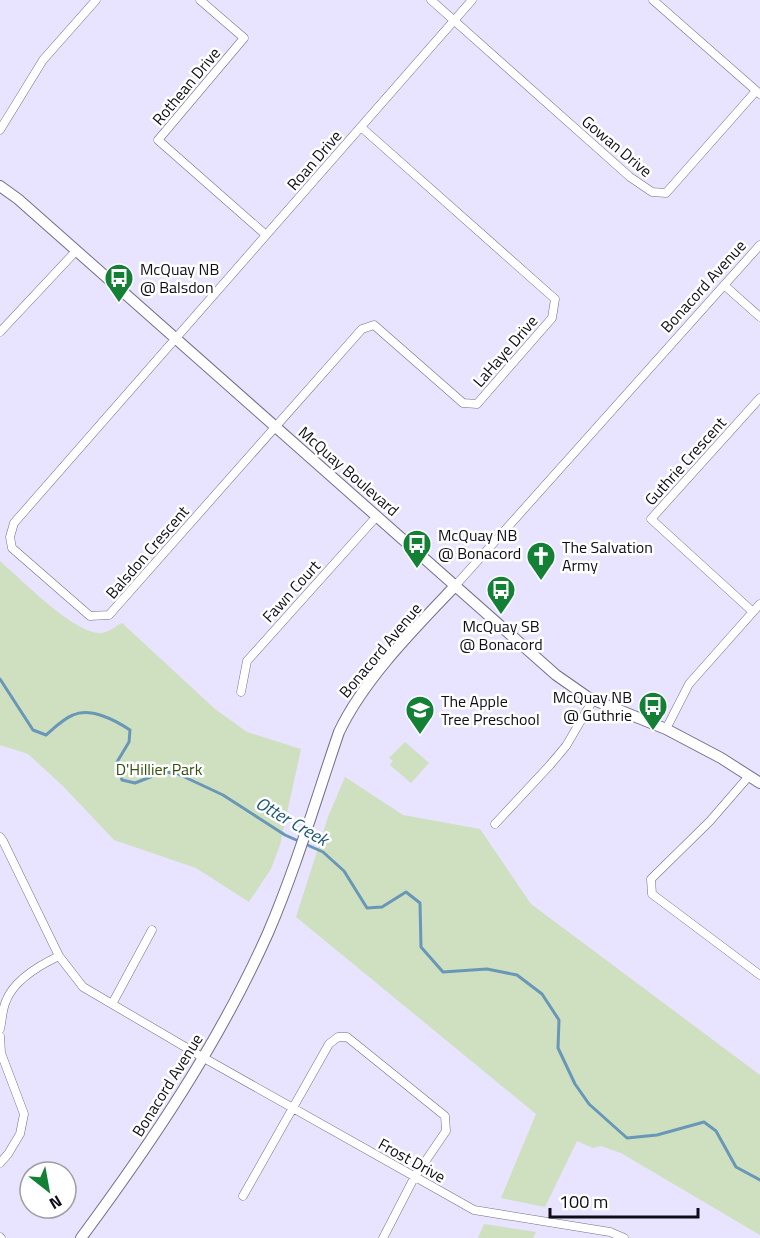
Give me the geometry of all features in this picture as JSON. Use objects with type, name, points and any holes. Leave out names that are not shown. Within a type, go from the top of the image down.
[{"type":"street","points":[[0,130],[43,60],[96,0]]},
{"type":"street","name":"Rothean Drive","points":[[200,0],[243,38],[158,140],[266,235]]},
{"type":"street","points":[[431,0],[454,21]]},
{"type":"street","name":"Roan Drive","points":[[175,338],[472,0]]},
{"type":"street","points":[[653,0],[758,92]]},
{"type":"street","name":"Gowan Drive","points":[[454,21],[630,177],[652,192],[666,193],[758,92]]},
{"type":"street","name":"LaHaye Drive","points":[[275,426],[362,328],[374,325],[463,403],[477,404],[552,318],[555,299],[360,127]]},
{"type":"street","name":"McQuay Boulevard","points":[[0,186],[18,199],[556,675],[593,700],[666,729],[721,758],[760,783]]},
{"type":"street","name":"Bonacord Avenue","points":[[81,1238],[157,1131],[204,1058],[268,933],[294,866],[339,732],[364,688],[760,245]]},
{"type":"street","points":[[0,332],[76,251]]},
{"type":"street","points":[[724,285],[760,317]]},
{"type":"street","name":"Balsdon Crescent","points":[[175,338],[14,523],[10,537],[12,548],[90,616],[110,615],[275,426]]},
{"type":"street","name":"Guthrie Crescent","points":[[753,612],[651,519],[760,398]]},
{"type":"street","name":"Fawn Court","points":[[241,692],[247,661],[377,516]]},
{"type":"street","points":[[666,729],[689,684],[760,604]]},
{"type":"street","points":[[495,825],[566,746],[593,700]]},
{"type":"street","points":[[749,776],[710,821],[651,879],[652,894],[760,975]]},
{"type":"street","name":"Frost Drive","points":[[0,837],[59,956],[84,987],[204,1058],[474,1210],[624,1238]]},
{"type":"street","points":[[112,1004],[153,930]]},
{"type":"street","points":[[0,1029],[6,1000],[21,980],[59,956]]},
{"type":"street","points":[[0,1036],[1,1053],[24,1114],[20,1134],[0,1163]]},
{"type":"street","points":[[243,1196],[329,1044],[338,1037],[347,1037],[445,1116],[446,1131],[414,1178],[383,1238]]},
{"type":"green space","name":"D'Hillier Park","points":[[0,561],[48,604],[77,625],[101,633],[122,623],[215,709],[247,732],[301,749],[280,845],[271,869],[249,902],[196,868],[114,840],[62,785],[28,754],[0,745]]},
{"type":"green space","points":[[405,742],[429,763],[411,783],[390,765],[393,761],[389,758]]},
{"type":"green space","points":[[345,777],[403,815],[480,829],[531,904],[760,1075],[760,1235],[621,1153],[601,1146],[593,1148],[577,1141],[545,1207],[501,1198],[536,1114],[296,917],[328,817]]},
{"type":"green space","points":[[484,1224],[536,1232],[533,1238],[478,1238]]},
{"type":"waterway","name":"Otter Creek","points":[[0,679],[33,730],[46,735],[69,717],[80,713],[95,714],[110,719],[130,730],[129,742],[117,762],[122,780],[135,783],[163,772],[176,773],[223,795],[285,835],[323,852],[344,871],[367,908],[382,907],[406,892],[420,903],[421,947],[443,972],[487,969],[517,975],[542,994],[559,1020],[558,1048],[575,1084],[589,1104],[627,1138],[657,1135],[704,1122],[716,1131],[736,1167],[760,1180]]},
{"type":"place","name":"McQuay NB @ Balsdon","points":[[119,304]]},
{"type":"place","name":"McQuay NB @ Bonacord","points":[[417,570]]},
{"type":"place","name":"The Salvation Army","points":[[541,582]]},
{"type":"place","name":"McQuay SB @ Bonacord","points":[[501,616]]},
{"type":"place","name":"McQuay NB @ Guthrie","points":[[653,732]]},
{"type":"place","name":"The Apple Tree Preschool","points":[[420,736]]}]
